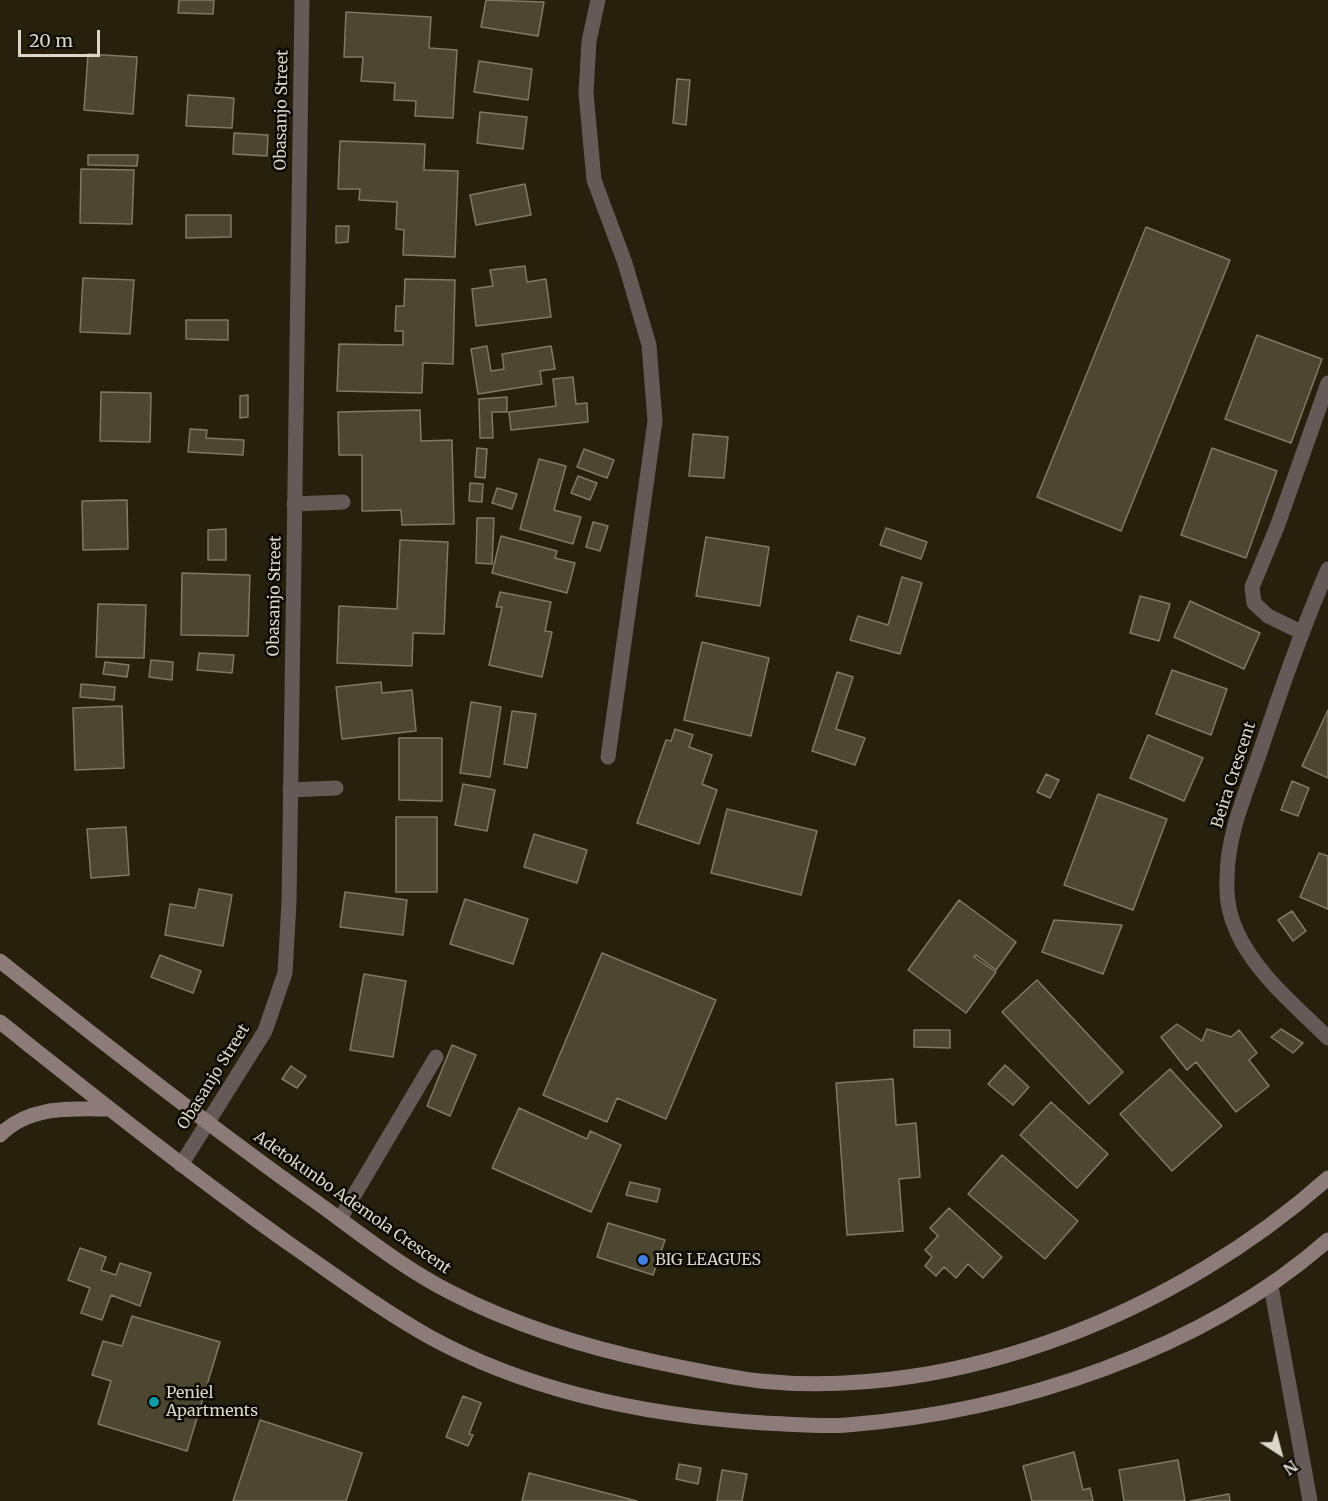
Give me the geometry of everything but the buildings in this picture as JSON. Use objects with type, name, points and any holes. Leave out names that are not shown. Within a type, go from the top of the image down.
[{"type":"main road","name":"Adetokunbo Ademola Crescent","points":[[0,962],[208,1125],[340,1219],[448,1291],[515,1322],[574,1344],[760,1381],[836,1382],[890,1378],[956,1367],[1019,1352],[1084,1329],[1151,1300],[1218,1262],[1288,1214],[1328,1178]]},
{"type":"main road","points":[[0,1022],[181,1165],[371,1302],[431,1337],[514,1374],[630,1407],[712,1420],[844,1425],[927,1416],[998,1401],[1137,1355],[1201,1324],[1271,1286],[1328,1239]]},
{"type":"main road","points":[[0,1135],[28,1115],[60,1108],[110,1109]]},
{"type":"street","name":"Obasanjo Street","points":[[181,1165],[265,1031],[285,973],[290,790],[302,0]]},
{"type":"street","points":[[598,0],[589,41],[586,93],[594,180],[625,263],[649,345],[655,421],[608,757]]},
{"type":"street","points":[[1301,632],[1268,616],[1254,603],[1252,587],[1277,527],[1328,383]]},
{"type":"street","points":[[294,504],[343,502]]},
{"type":"street","name":"Beira Crescent","points":[[1328,569],[1301,632],[1233,830],[1227,888],[1228,907],[1237,932],[1251,955],[1274,983],[1328,1038]]},
{"type":"street","points":[[290,790],[336,788]]},
{"type":"street","points":[[340,1219],[436,1058]]},
{"type":"street","points":[[1271,1286],[1310,1501]]},
{"type":"place","name":"BIG LEAGUES","points":[[643,1260]]},
{"type":"place","name":"Peniel Apartments","points":[[154,1402]]}]
